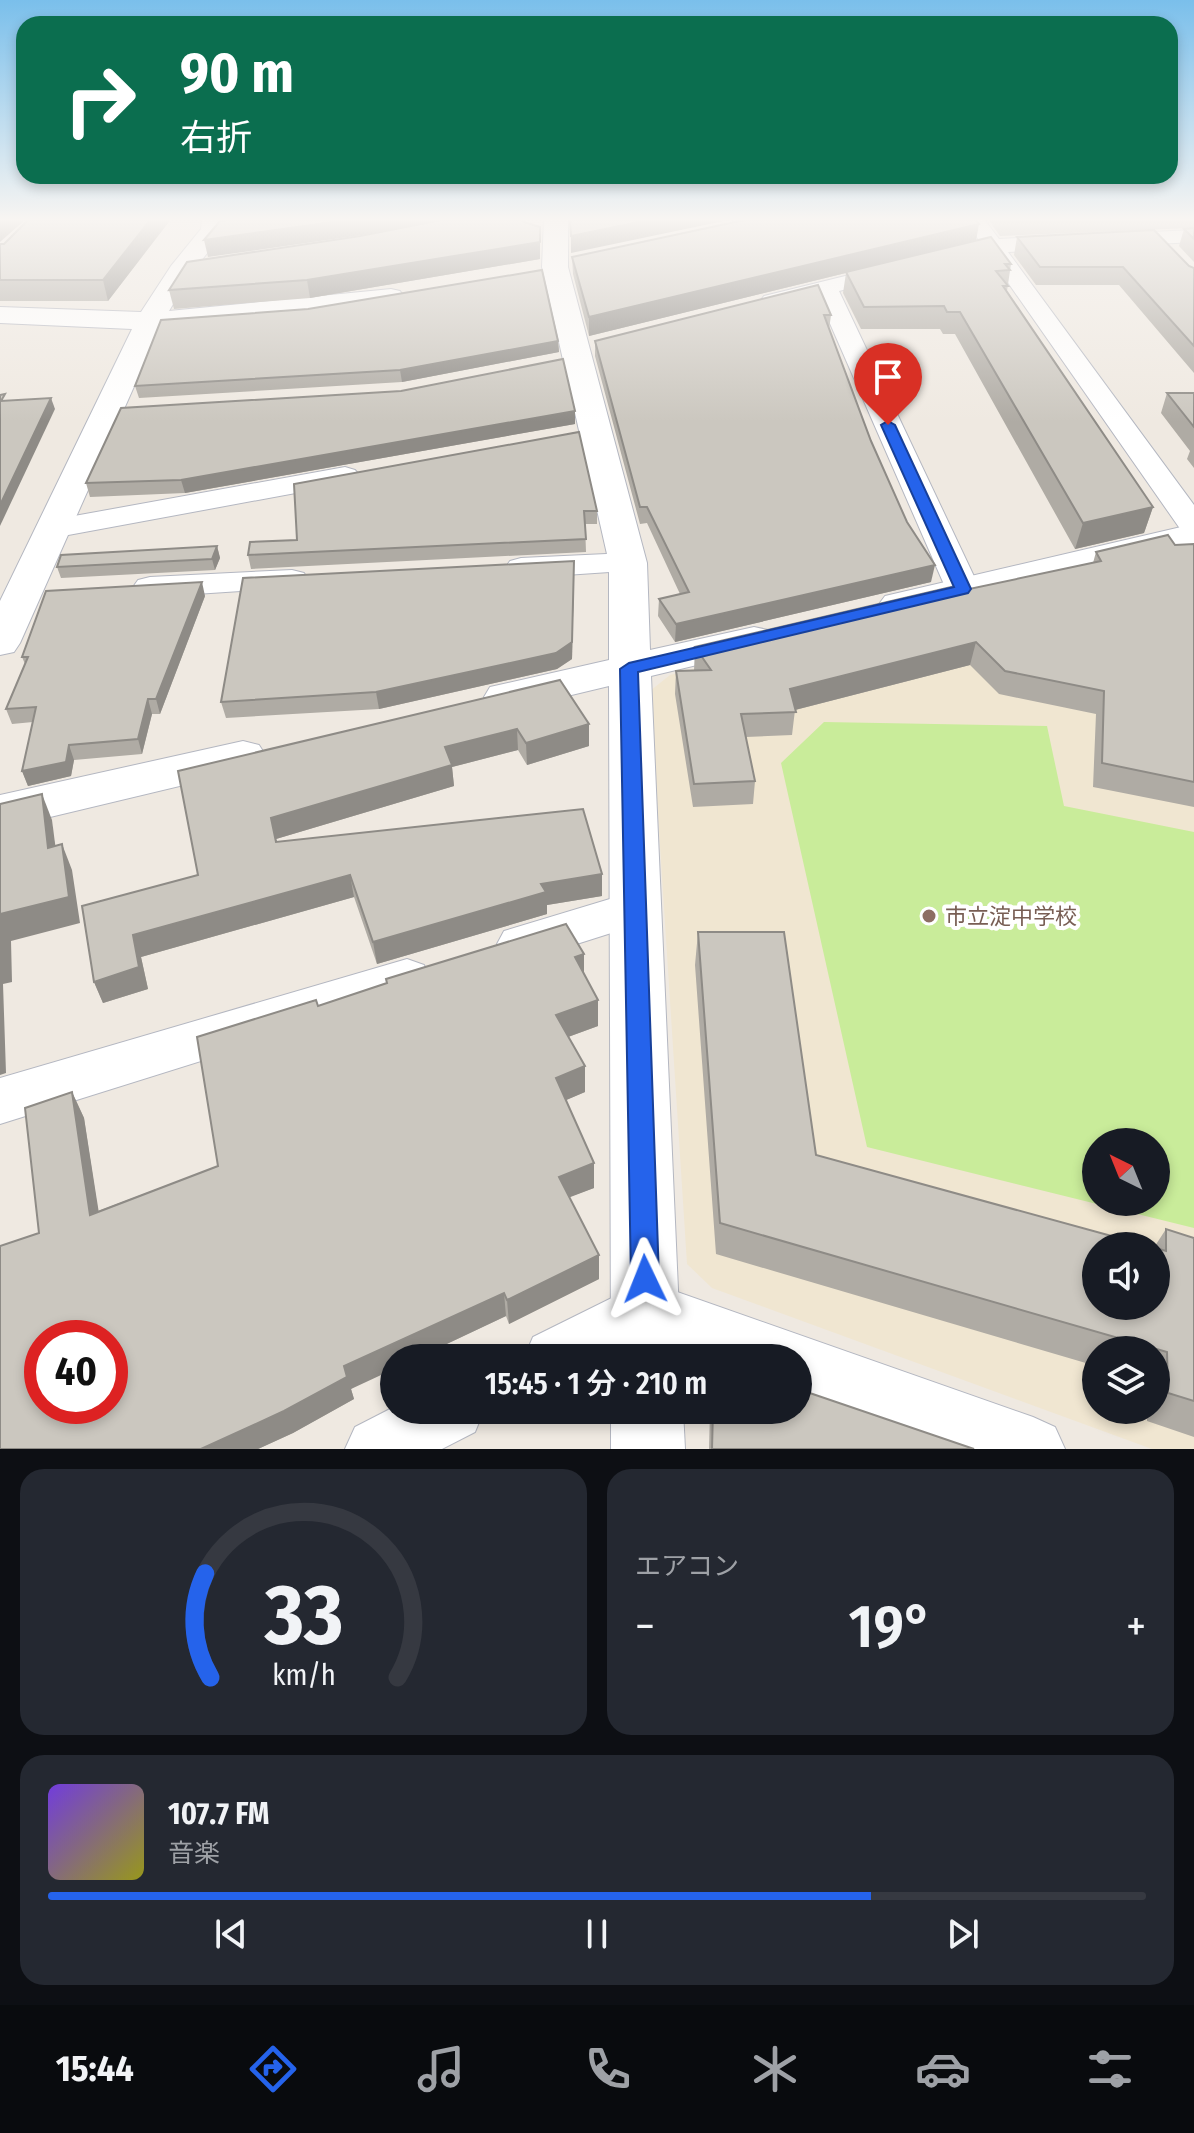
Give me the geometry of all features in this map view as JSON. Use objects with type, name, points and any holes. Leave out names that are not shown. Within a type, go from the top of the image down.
[{"type":"street","points":[[0,643],[39,592],[52,529],[124,410],[149,321],[179,287]]},
{"type":"street","points":[[560,287],[576,354],[580,434],[628,563],[633,909],[646,1334]]},
{"type":"street","points":[[745,308],[832,287]]},
{"type":"street","points":[[1023,287],[1194,526]]},
{"type":"street","points":[[826,288],[963,589]]},
{"type":"street","points":[[0,315],[149,321],[332,305],[418,293]]},
{"type":"street","points":[[52,529],[378,470]]},
{"type":"street","points":[[872,611],[1194,535]]},
{"type":"street","points":[[485,570],[628,563]]},
{"type":"street","points":[[119,588],[326,578]]},
{"type":"street","points":[[466,706],[796,629]]},
{"type":"street","points":[[0,812],[287,746]]},
{"type":"street","points":[[0,1101],[633,909]]},
{"type":"street","points":[[608,1344],[646,1334],[701,1344]]},
{"type":"street","points":[[812,1370],[1033,1449]]},
{"type":"street","points":[[377,1449],[426,1424]]},
{"type":"street","points":[[647,1424],[648,1449]]},
{"type":"shaded area","name":"市立淀中学校","points":[[1172,552],[1194,558],[1194,1449],[1152,1449],[1084,1424],[1170,1424],[1170,1336],[1082,1336],[1082,1423],[712,1288],[687,1264],[650,691],[670,675]]},
{"type":"green space","points":[[824,722],[1047,726],[1064,806],[1194,832],[1194,1228],[1146,1216],[1170,1216],[1170,1128],[1082,1128],[1082,1200],[867,1147],[781,763]]},
{"type":"building","points":[[171,287],[216,287],[169,290]]},
{"type":"building","points":[[442,287],[546,287],[558,341],[400,370],[135,386],[161,320],[308,309]]},
{"type":"building","points":[[580,287],[716,287],[589,317]]},
{"type":"building","points":[[819,287],[831,315],[824,315],[871,441],[907,522],[935,565],[676,624],[659,599],[689,592],[647,507],[640,507],[595,341]]},
{"type":"building","points":[[854,287],[1003,287],[1153,507],[1083,523],[960,312],[947,312],[944,306],[864,307]]},
{"type":"building","points":[[1141,287],[1194,287],[1194,346]]},
{"type":"building","points":[[563,359],[575,411],[181,480],[86,483],[121,408],[401,391]]},
{"type":"building","points":[[1167,393],[1194,393],[1194,427]]},
{"type":"building","points":[[5,394],[1,401],[51,398],[0,505],[0,395]]},
{"type":"building","points":[[579,432],[597,511],[584,511],[586,539],[248,555],[250,542],[297,540],[294,484]]},
{"type":"building","points":[[1168,535],[1175,545],[1194,544],[1194,782],[1102,763],[1104,691],[1005,671],[976,642],[790,689],[796,712],[741,714],[755,781],[694,784],[676,671],[711,670],[695,647],[955,586],[960,591],[1101,561],[1096,552]]},
{"type":"building","points":[[217,546],[212,559],[57,567],[61,555]]},
{"type":"building","points":[[574,561],[572,642],[556,653],[376,692],[221,702],[243,578]]},
{"type":"building","points":[[202,582],[156,699],[148,699],[138,739],[69,745],[66,762],[22,771],[36,707],[6,709],[28,657],[22,657],[46,591]]},
{"type":"building","points":[[560,680],[589,724],[526,743],[517,729],[445,747],[452,765],[271,818],[276,842],[583,809],[602,874],[541,884],[546,892],[373,942],[350,875],[133,935],[139,967],[94,982],[82,906],[198,875],[178,771]]},
{"type":"building","points":[[42,794],[48,848],[62,844],[69,897],[0,914],[0,804]]},
{"type":"building","points":[[566,924],[584,954],[575,957],[598,1000],[556,1015],[585,1066],[556,1078],[594,1163],[559,1177],[599,1255],[507,1300],[504,1293],[392,1344],[380,1344],[380,1350],[344,1366],[347,1377],[284,1411],[201,1449],[0,1449],[0,1246],[39,1233],[25,1108],[72,1092],[90,1215],[218,1166],[197,1037],[316,1000],[318,1006],[387,983],[386,979]]},
{"type":"building","points":[[698,932],[784,932],[816,1155],[1097,1232],[1082,1232],[1082,1320],[1170,1320],[1170,1232],[1166,1229],[1194,1238],[1194,1401],[1170,1394],[1170,1336],[1112,1336],[720,1223]]},
{"type":"building","points":[[812,1394],[974,1449],[712,1449],[713,1424],[812,1424]]},
{"type":"place","name":"市立淀中学校","points":[[929,916]]},
{"type":"route","points":[[645,1279],[629,669],[963,589],[888,425]]}]
